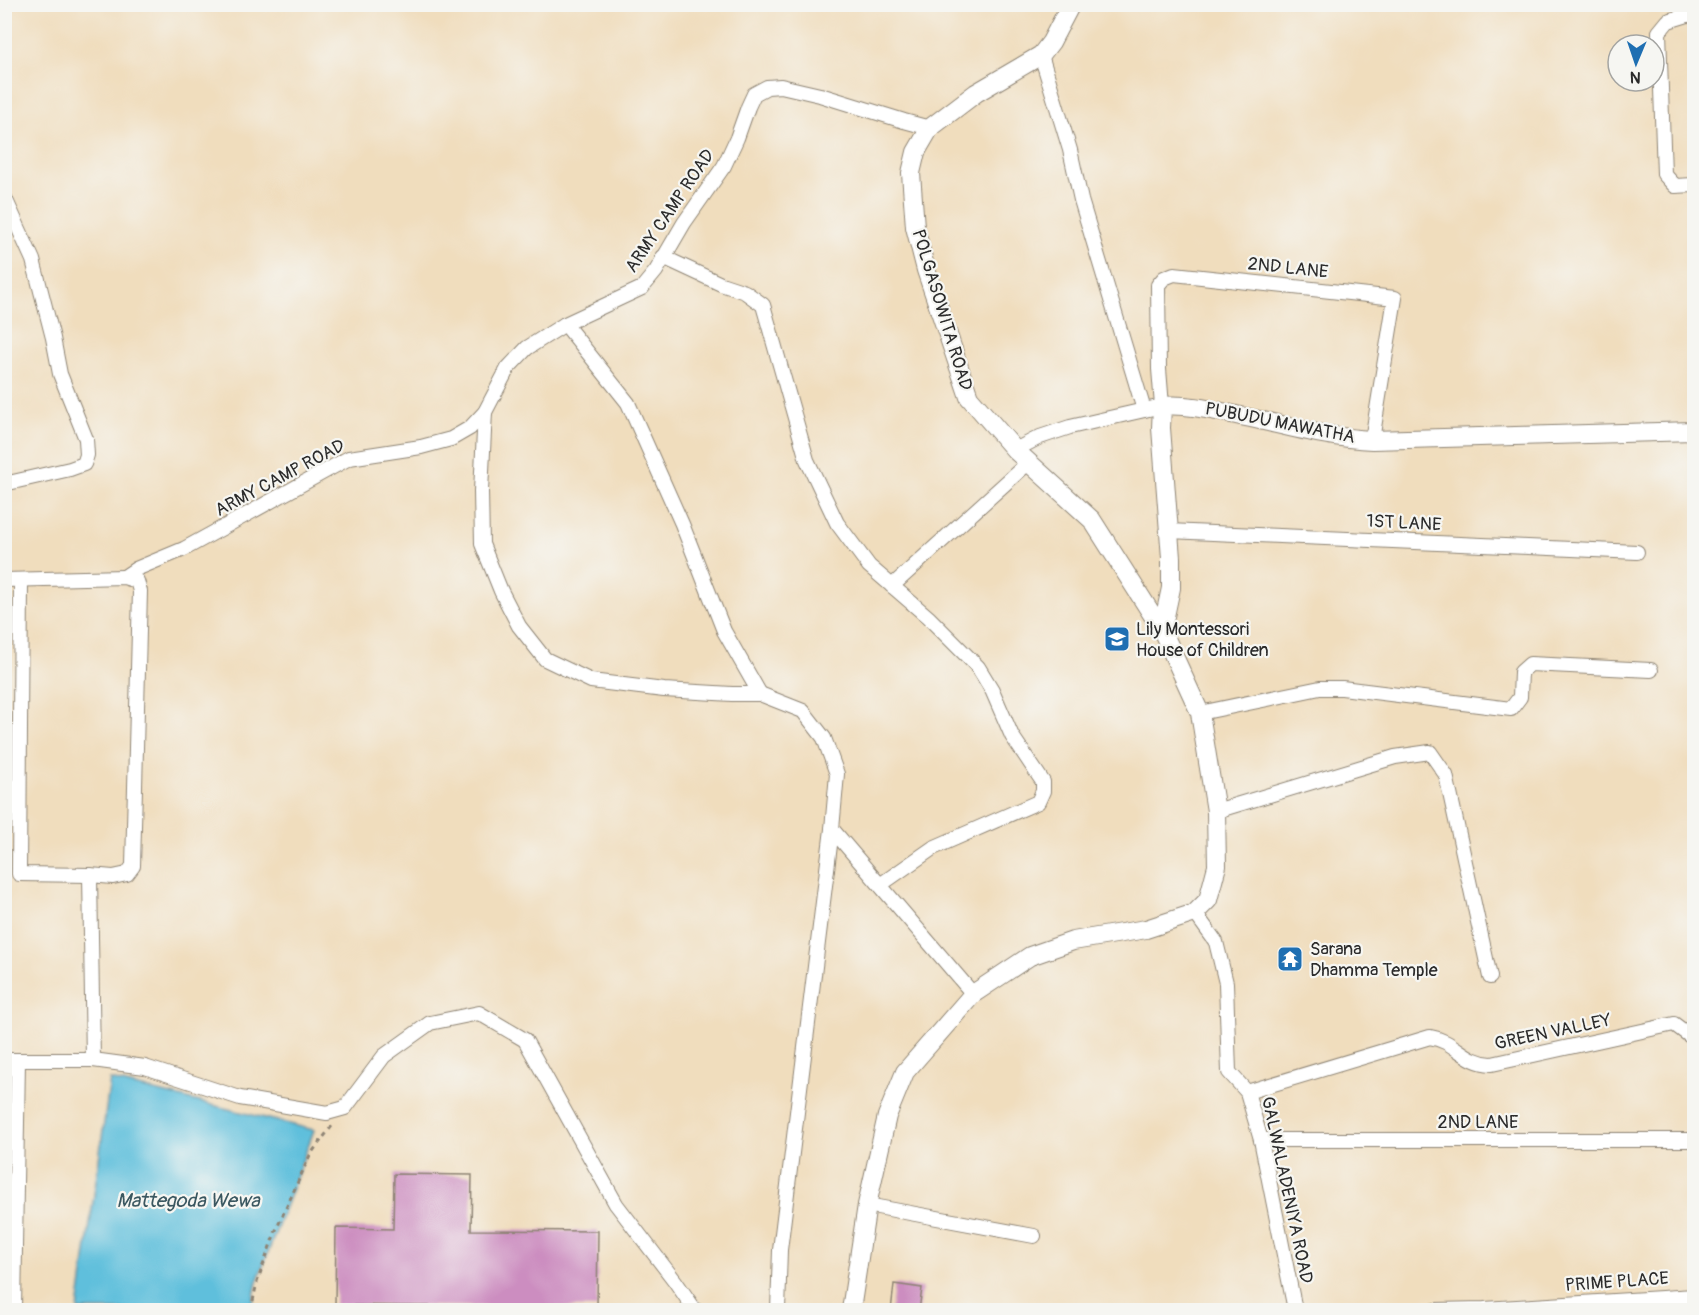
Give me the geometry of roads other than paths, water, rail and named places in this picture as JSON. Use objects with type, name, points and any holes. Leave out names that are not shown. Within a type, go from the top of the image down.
[{"type":"street","name":"POLGASOWITA ROAD","points":[[1071,4],[1052,42],[1041,55],[976,93],[930,128],[916,152],[911,173],[915,227],[926,270],[969,397],[1022,456],[1092,519],[1162,630],[1200,713],[1216,810],[1217,866],[1208,900],[1195,913]]},
{"type":"street","points":[[1695,13],[1668,21],[1659,32],[1664,174],[1676,186],[1695,185]]},
{"type":"street","points":[[1041,55],[1070,150],[1081,200],[1144,410]]},
{"type":"street","name":"ARMY CAMP ROAD","points":[[124,577],[136,569],[184,549],[349,458],[421,447],[451,439],[470,428],[485,412],[508,369],[527,348],[566,324],[642,288],[656,271],[684,223],[724,166],[738,138],[754,94],[767,87],[781,86],[820,95],[930,128]]},
{"type":"street","points":[[4,196],[33,260],[60,374],[86,439],[87,455],[84,464],[70,469],[4,484]]},
{"type":"street","points":[[663,257],[721,284],[745,292],[763,306],[807,460],[837,524],[869,566],[928,617],[978,667],[992,690],[1012,736],[1043,782],[1043,791],[1038,802],[933,848],[880,885]]},
{"type":"street","name":"2ND LANE","points":[[1162,406],[1158,285],[1164,278],[1174,274],[1395,298],[1372,440]]},
{"type":"street","points":[[566,324],[628,403],[682,524],[724,631],[760,694]]},
{"type":"street","points":[[892,586],[1040,437],[1070,427],[1162,406],[1161,428],[1171,588],[1162,630]]},
{"type":"street","name":"PUBUDU MAWATHA","points":[[1162,406],[1193,406],[1350,439],[1695,431]]},
{"type":"street","points":[[485,412],[481,491],[482,544],[501,591],[519,626],[545,659],[591,681],[664,690],[760,694],[803,711],[824,738],[837,774],[780,1250],[778,1311]]},
{"type":"street","name":"1ST LANE","points":[[1169,531],[1637,552]]},
{"type":"street","points":[[4,580],[124,577],[137,581],[140,591],[133,866],[127,874],[113,877],[12,874],[21,580]]},
{"type":"street","points":[[1200,713],[1320,688],[1342,688],[1510,709],[1520,697],[1521,672],[1530,664],[1651,670]]},
{"type":"street","points":[[1216,810],[1395,757],[1430,752],[1446,775],[1490,978]]},
{"type":"street","points":[[832,829],[973,994]]},
{"type":"street","points":[[90,875],[93,1060]]},
{"type":"street","points":[[851,1311],[867,1205],[887,1116],[905,1072],[973,994],[1030,956],[1073,941],[1146,929],[1195,913]]},
{"type":"street","name":"GALWALADENIYA ROAD","points":[[1195,913],[1216,942],[1226,983],[1229,1072],[1247,1092],[1261,1140],[1295,1311]]},
{"type":"street","points":[[14,1311],[11,1060],[93,1060],[144,1067],[240,1098],[327,1113],[345,1108],[384,1056],[430,1023],[479,1013],[525,1040],[616,1204],[695,1311]]},
{"type":"street","name":"GREEN VALLEY","points":[[1247,1092],[1430,1037],[1440,1039],[1482,1064],[1492,1064],[1674,1024],[1695,1039]]},
{"type":"street","name":"2ND LANE","points":[[1261,1140],[1695,1140]]},
{"type":"street","points":[[867,1205],[1034,1236]]},
{"type":"street","name":"PRIME PLACE","points":[[1434,1311],[1695,1296]]},
{"type":"water","name":"Mattegoda Wewa","points":[[110,1080],[314,1130],[257,1282],[251,1310],[78,1310]]},
{"type":"place","name":"Lily Montessori House of Children","points":[[1117,639]]},
{"type":"place","name":"Sarana Dhamma Temple","points":[[1290,959]]}]
